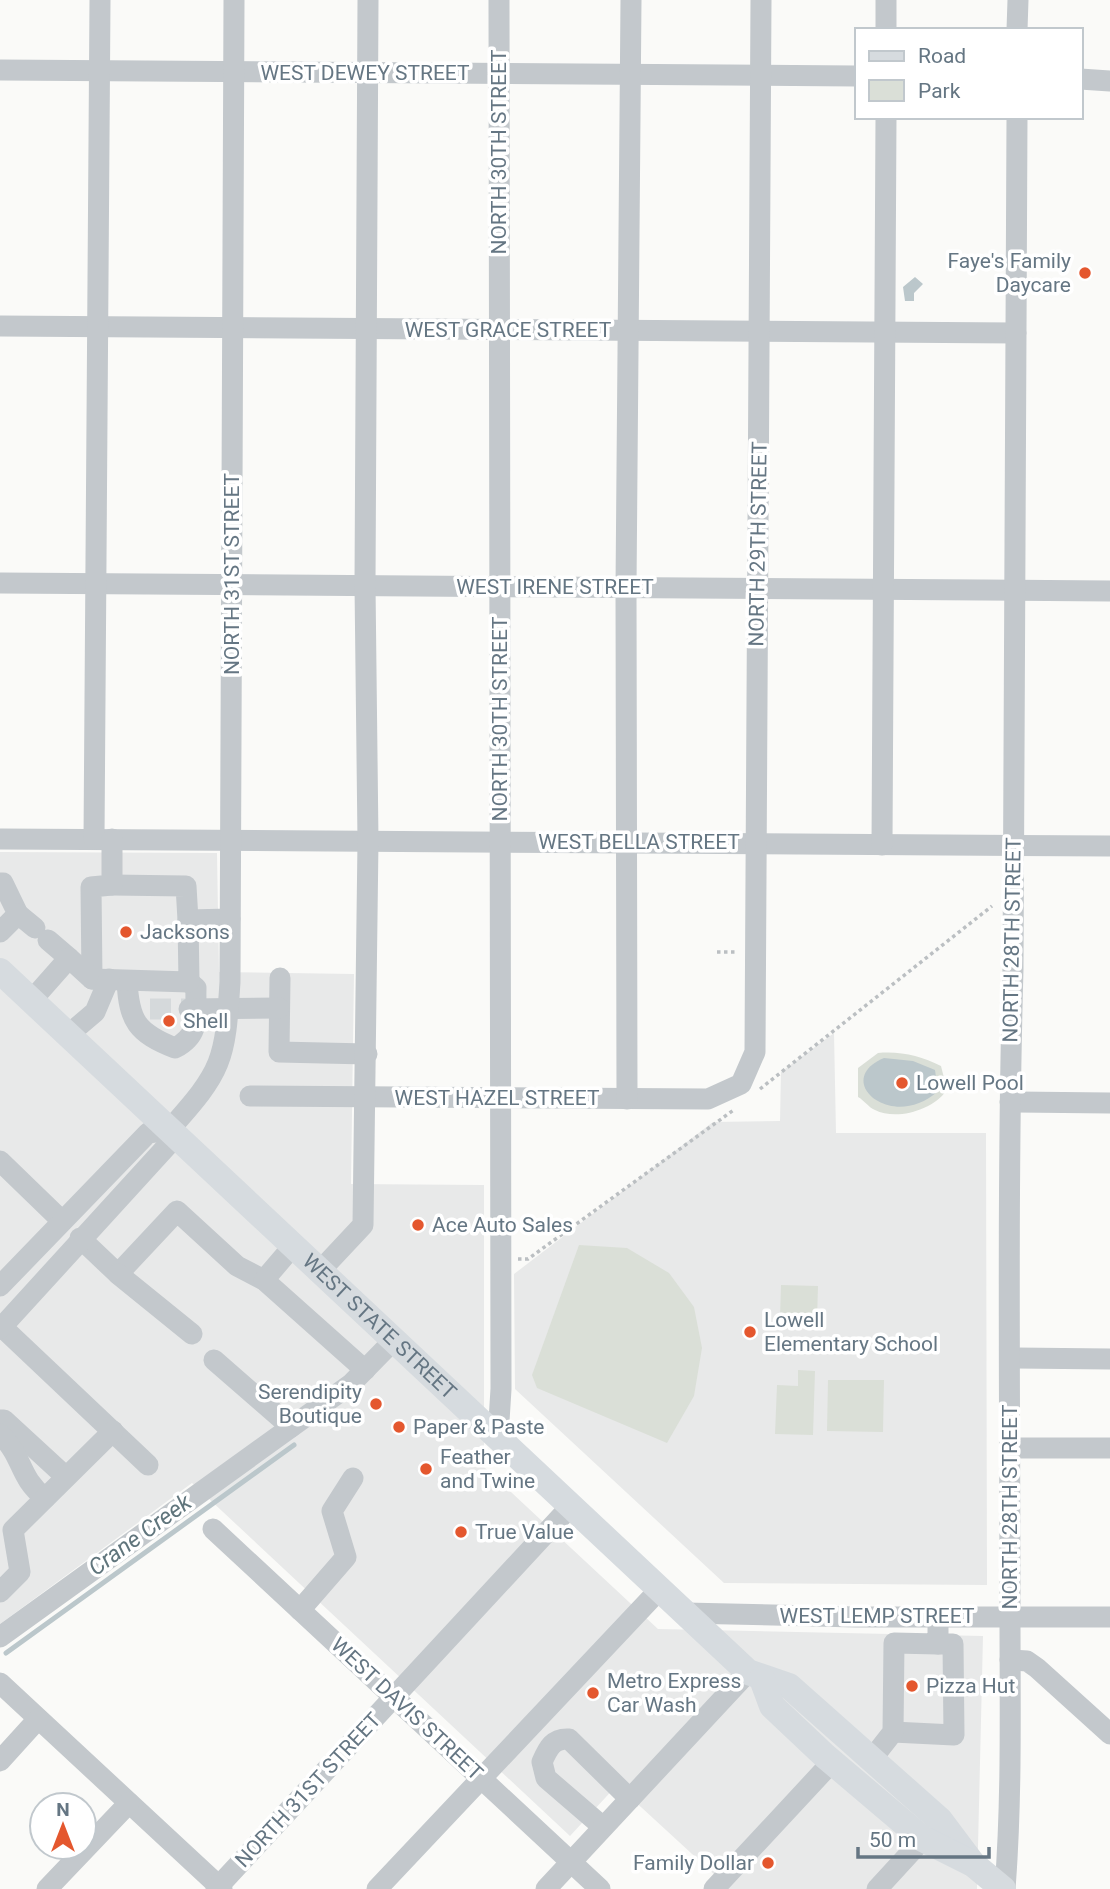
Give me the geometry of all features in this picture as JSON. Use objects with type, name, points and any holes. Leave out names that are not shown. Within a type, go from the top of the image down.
[{"type":"main road","name":"WEST STATE STREET","points":[[0,971],[685,1613],[755,1675],[772,1706],[832,1762],[923,1839],[973,1864],[1004,1889]]},
{"type":"main road","name":"WEST STATE STREET","points":[[755,1675],[789,1686],[940,1820],[973,1864]]},
{"type":"street","points":[[100,0],[97,584],[103,839],[112,885]]},
{"type":"street","name":"NORTH 31ST STREET","points":[[169,1130],[206,1089],[219,1065],[227,1039],[231,840],[234,0]]},
{"type":"street","points":[[320,1271],[363,1225],[368,841],[365,585],[368,0]]},
{"type":"street","name":"NORTH 30TH STREET","points":[[498,1437],[501,1389],[499,0]]},
{"type":"street","points":[[627,1099],[626,587],[631,0]]},
{"type":"street","name":"NORTH 29TH STREET","points":[[745,1094],[755,1052],[754,842],[761,331],[761,0]]},
{"type":"street","points":[[886,0],[886,28]]},
{"type":"street","points":[[1017,28],[1018,0]]},
{"type":"street","name":"WEST DEWEY STREET","points":[[0,70],[855,76]]},
{"type":"street","points":[[1082,79],[1110,80]]},
{"type":"street","points":[[881,845],[886,119]]},
{"type":"street","name":"NORTH 28TH STREET","points":[[1004,1889],[1009,1843],[1010,1102],[1014,846],[1017,119]]},
{"type":"street","name":"WEST GRACE STREET","points":[[0,326],[1016,333]]},
{"type":"street","name":"WEST IRENE STREET","points":[[0,583],[1110,591]]},
{"type":"street","name":"WEST BELLA STREET","points":[[0,839],[1110,846]]},
{"type":"street","points":[[0,883],[4,883],[18,914],[69,958],[110,980],[139,1009],[150,1038],[175,1048],[188,1041],[194,1033],[192,1008],[196,988],[189,982],[110,980]]},
{"type":"street","points":[[68,1035],[95,1012],[110,980],[90,887],[186,886],[189,982]]},
{"type":"street","points":[[0,932],[18,914]]},
{"type":"street","points":[[188,920],[230,919]]},
{"type":"street","points":[[32,1001],[69,958]]},
{"type":"street","points":[[279,978],[279,1052],[367,1054]]},
{"type":"street","points":[[192,1008],[279,1008]]},
{"type":"street","name":"WEST HAZEL STREET","points":[[250,1096],[708,1099],[745,1094]]},
{"type":"street","points":[[1010,1102],[1110,1103]]},
{"type":"street","points":[[0,1286],[148,1133],[169,1130],[167,1146],[80,1238],[1,1328],[148,1465]]},
{"type":"street","points":[[0,1161],[62,1221]]},
{"type":"street","points":[[118,1274],[177,1211],[237,1266],[264,1280],[365,1370]]},
{"type":"street","points":[[80,1238],[118,1274],[192,1334]]},
{"type":"street","points":[[264,1280],[293,1246]]},
{"type":"street","points":[[0,1637],[351,1384],[394,1340]]},
{"type":"street","points":[[1011,1358],[1110,1359]]},
{"type":"street","points":[[214,1360],[291,1427]]},
{"type":"street","points":[[0,1420],[4,1420],[66,1477]]},
{"type":"street","points":[[0,1592],[20,1572],[13,1530],[113,1431]]},
{"type":"street","points":[[0,1434],[13,1447],[29,1485],[45,1498]]},
{"type":"street","points":[[1011,1448],[1110,1448]]},
{"type":"street","points":[[300,1610],[346,1557],[332,1511],[353,1478]]},
{"type":"street","name":"NORTH 31ST STREET","points":[[219,1888],[571,1506]]},
{"type":"street","name":"WEST DAVIS STREET","points":[[213,1529],[600,1889]]},
{"type":"street","points":[[377,1889],[660,1589]]},
{"type":"street","name":"WEST LEMP STREET","points":[[685,1613],[1110,1617]]},
{"type":"street","points":[[938,1616],[938,1644]]},
{"type":"street","points":[[870,1760],[893,1732],[894,1643],[953,1644],[954,1735],[893,1732]]},
{"type":"street","points":[[1010,1660],[1027,1661],[1037,1668],[1110,1734]]},
{"type":"street","points":[[546,1889],[630,1799],[755,1675]]},
{"type":"street","points":[[0,1683],[219,1888]]},
{"type":"street","points":[[0,1762],[38,1719]]},
{"type":"street","points":[[603,1827],[546,1778],[542,1762],[552,1744],[560,1739],[569,1740],[630,1799]]},
{"type":"street","points":[[714,1889],[832,1762]]},
{"type":"street","points":[[47,1889],[129,1803]]},
{"type":"street","points":[[883,1887],[923,1839]]},
{"type":"path","points":[[512,1259],[528,1259],[992,906]]},
{"type":"shaded area","points":[[915,277],[923,284],[914,293],[914,301],[905,301],[903,287]]},
{"type":"shaded area","points":[[0,852],[217,853],[219,972],[354,974],[351,1184],[484,1185],[484,1467],[658,1629],[983,1636],[977,1889],[704,1889],[716,1876],[617,1785],[570,1836],[192,1483],[0,1624]]},
{"type":"shaded area","name":"Lowell Elementary School","points":[[834,1033],[836,1133],[986,1133],[987,1585],[724,1583],[515,1389],[514,1274],[713,1122],[780,1121],[781,1072]]},
{"type":"shaded area","name":"Lowell Pool","points":[[884,1058],[913,1061],[935,1070],[938,1091],[920,1103],[903,1107],[887,1105],[874,1098],[866,1089],[864,1078],[869,1067]]},
{"type":"green space","name":"Lowell Pool","points":[[878,1053],[911,1055],[941,1066],[945,1082],[953,1082],[953,1091],[946,1091],[932,1104],[914,1112],[893,1114],[875,1110],[858,1097],[858,1068]]},
{"type":"green space","points":[[579,1245],[627,1248],[669,1273],[694,1307],[702,1348],[694,1396],[667,1443],[537,1388],[532,1375]]},
{"type":"green space","points":[[781,1285],[818,1286],[817,1320],[780,1318]]},
{"type":"green space","points":[[798,1370],[815,1371],[813,1435],[775,1434],[777,1385],[798,1386]]},
{"type":"green space","points":[[828,1380],[884,1380],[883,1432],[827,1431]]},
{"type":"waterway","name":"Crane Creek","points":[[6,1653],[294,1445]]},
{"type":"tunnel","points":[[150,1009],[189,1009]]},
{"type":"place","name":"Faye's Family Daycare","points":[[1085,273]]},
{"type":"place","name":"Jacksons","points":[[126,932]]},
{"type":"place","name":"Shell","points":[[169,1021]]},
{"type":"place","name":"Lowell Pool","points":[[902,1083]]},
{"type":"place","name":"Ace Auto Sales","points":[[418,1225]]},
{"type":"place","name":"Lowell Elementary School","points":[[750,1332]]},
{"type":"place","name":"Serendipity Boutique","points":[[376,1404]]},
{"type":"place","name":"Paper & Paste","points":[[399,1427]]},
{"type":"place","name":"Feather and Twine","points":[[426,1469]]},
{"type":"place","name":"True Value","points":[[461,1532]]},
{"type":"place","name":"Pizza Hut","points":[[912,1686]]},
{"type":"place","name":"Metro Express Car Wash","points":[[593,1693]]},
{"type":"place","name":"Family Dollar","points":[[768,1863]]}]
